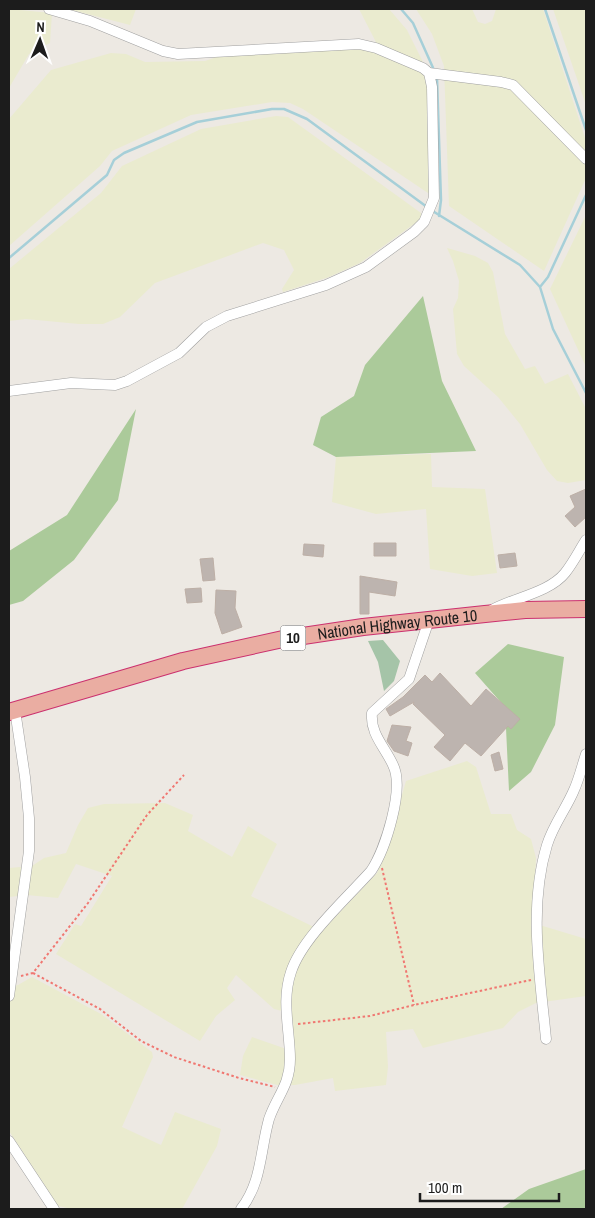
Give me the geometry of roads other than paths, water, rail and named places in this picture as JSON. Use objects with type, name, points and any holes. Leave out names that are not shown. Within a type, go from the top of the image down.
[{"type":"highway","name":"National Highway Route 10","points":[[12,711],[229,650],[336,631],[429,620],[525,610],[586,609]]},
{"type":"street","points":[[49,9],[90,21],[163,51],[178,54],[359,44],[376,48],[410,62],[429,73],[513,85],[586,159]]},
{"type":"street","points":[[9,391],[71,383],[115,384],[126,381],[179,353],[206,327],[227,316],[326,285],[366,267],[414,232],[424,222],[434,198],[432,87],[429,73]]},
{"type":"street","points":[[485,614],[507,601],[546,588],[565,574],[586,540]]},
{"type":"street","points":[[241,1209],[255,1184],[260,1170],[269,1121],[288,1081],[290,1058],[286,989],[298,955],[371,871],[378,860],[396,794],[394,766],[375,734],[372,713],[409,680],[429,620]]},
{"type":"street","points":[[9,996],[29,834],[25,777],[12,711]]},
{"type":"street","points":[[546,1039],[540,978],[537,891],[547,844],[556,822],[574,790],[586,754]]},
{"type":"street","points":[[9,1141],[54,1209]]},
{"type":"waterway","points":[[401,9],[413,23],[434,70]]},
{"type":"waterway","points":[[545,9],[586,130]]},
{"type":"waterway","points":[[437,78],[441,200],[439,216]]},
{"type":"waterway","points":[[9,258],[107,175],[114,160],[124,153],[197,122],[272,109],[284,109],[307,119],[427,207]]},
{"type":"waterway","points":[[540,287],[548,277],[586,195]]},
{"type":"waterway","points":[[431,210],[520,265],[540,287],[553,329],[586,393]]}]
